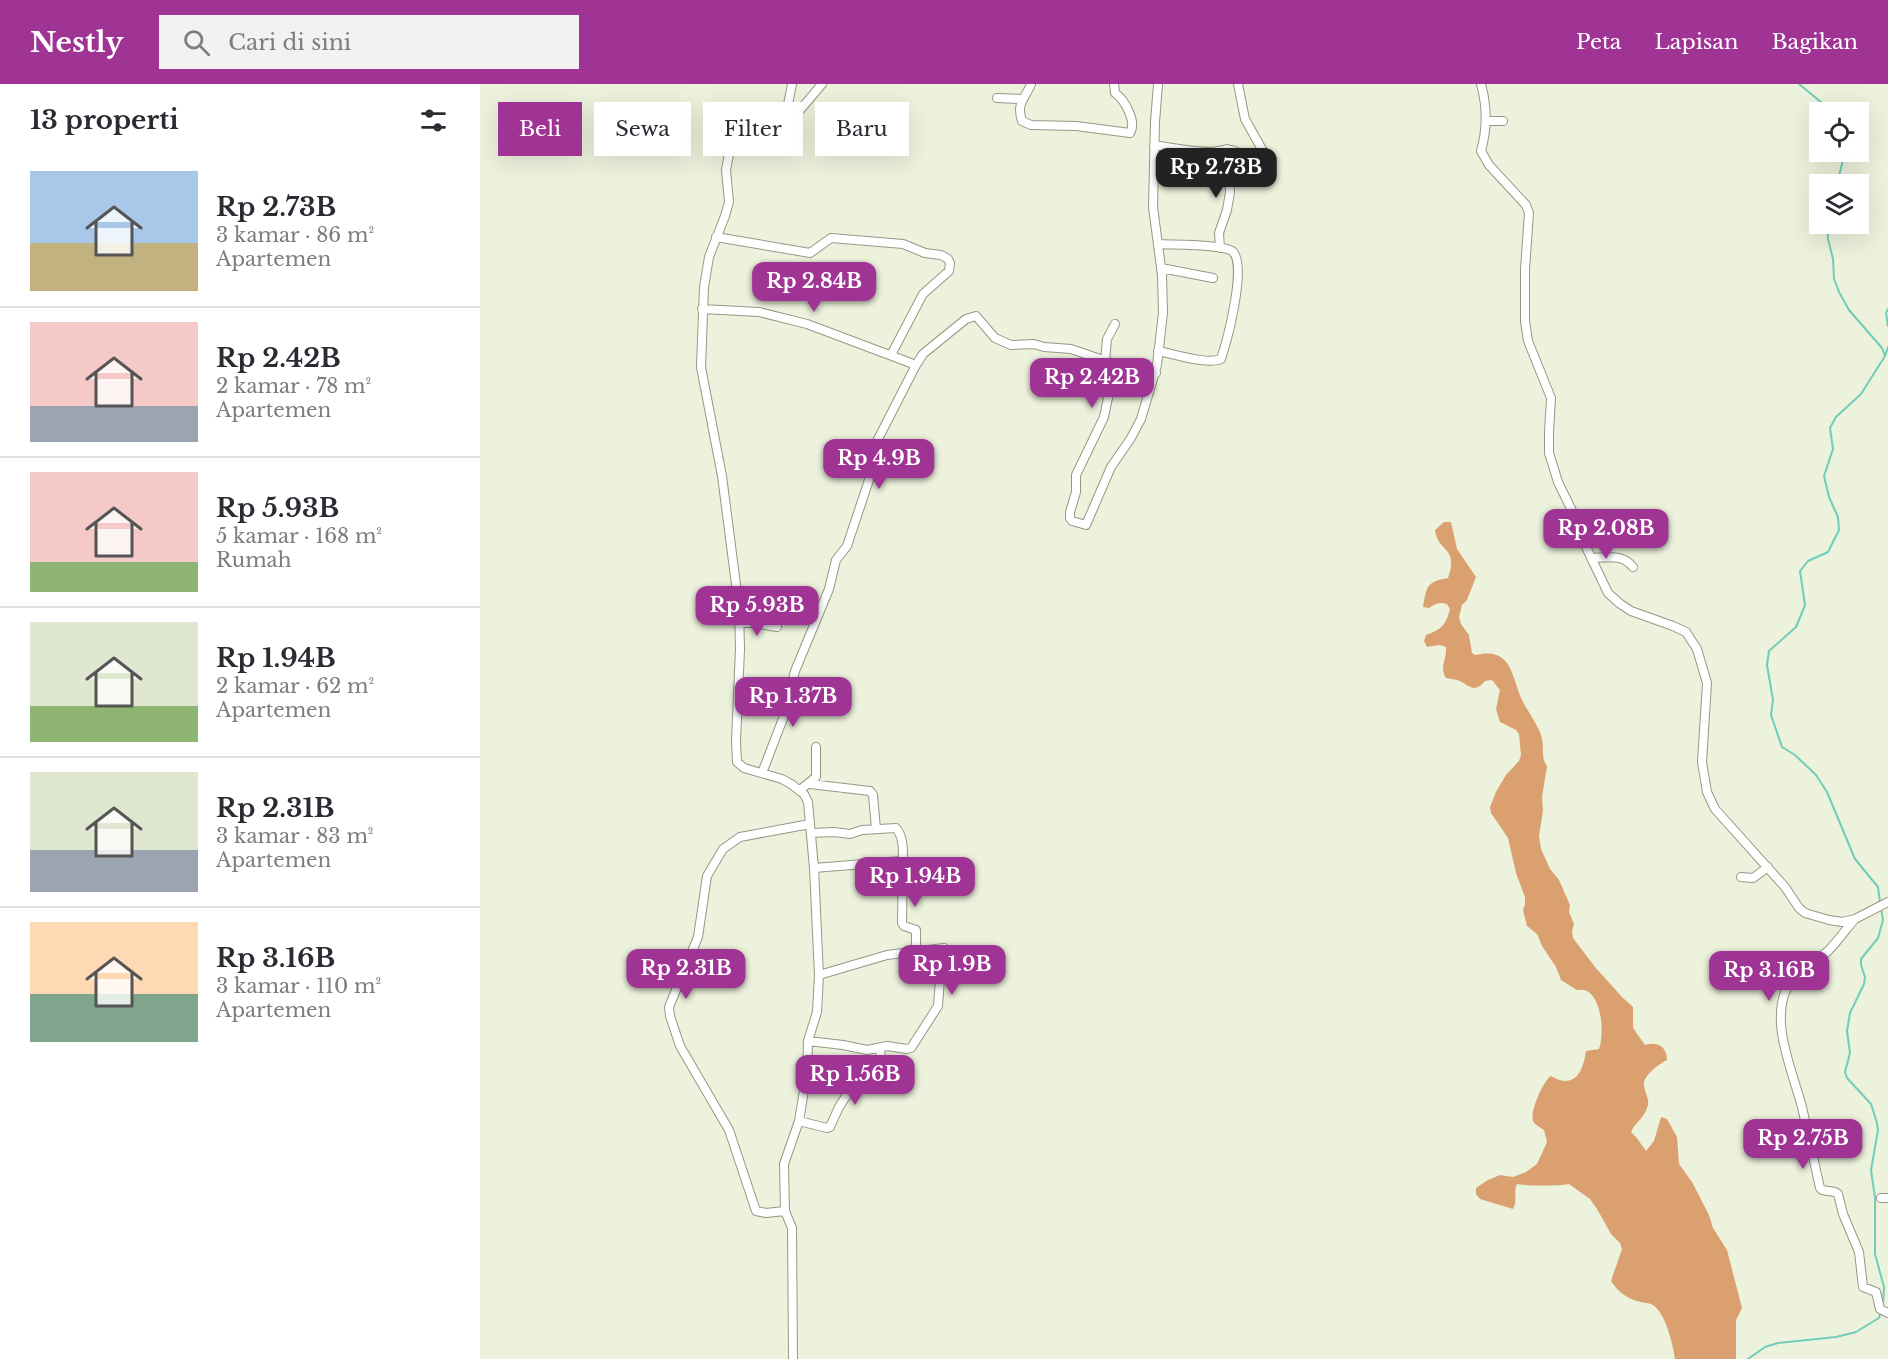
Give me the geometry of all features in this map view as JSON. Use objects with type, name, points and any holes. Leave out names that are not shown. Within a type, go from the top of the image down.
[{"type":"street","points":[[788,102],[792,84]]},
{"type":"street","points":[[803,106],[822,84]]},
{"type":"street","points":[[1030,84],[1020,106],[1022,121],[1031,125],[1076,126],[1130,133],[1133,124],[1126,102],[1115,93],[1114,84]]},
{"type":"street","points":[[1115,364],[1104,417],[1076,475],[1076,492],[1070,518],[1079,524],[1086,525],[1111,467],[1141,419],[1156,373],[1163,313],[1161,268],[1154,207],[1154,145],[1158,84]]},
{"type":"street","points":[[1154,145],[1211,152],[1227,149],[1236,150],[1238,153],[1264,153],[1245,119],[1238,84]]},
{"type":"street","points":[[1481,84],[1486,121],[1481,151],[1489,165],[1526,206],[1529,213],[1525,269],[1525,321],[1528,341],[1551,398],[1549,453],[1558,482],[1608,593],[1631,611],[1686,632],[1697,649],[1707,683],[1702,762],[1707,792],[1715,809],[1768,867],[1805,913],[1842,922],[1855,919],[1888,902]]},
{"type":"street","points":[[997,98],[1022,99]]},
{"type":"street","points":[[1486,121],[1503,122]]},
{"type":"street","points":[[1220,248],[1219,233],[1230,192],[1227,149]]},
{"type":"street","points":[[729,156],[726,170],[729,202],[709,256],[706,274],[702,309],[701,367],[722,476],[740,623],[737,762],[744,768],[782,779],[800,790],[808,802],[814,868],[819,975],[817,1012],[808,1041],[807,1072],[799,1121],[784,1164],[784,1211],[792,1228],[793,1359]]},
{"type":"street","points":[[716,237],[810,253],[828,239],[852,239],[903,244],[925,253],[941,255],[950,263],[949,271],[923,294],[891,355]]},
{"type":"street","points":[[1158,244],[1231,250],[1236,258],[1238,281],[1221,359],[1216,361],[1190,358],[1158,351]]},
{"type":"street","points":[[1161,268],[1213,278]]},
{"type":"street","points":[[702,309],[762,313],[807,324],[916,365]]},
{"type":"street","points":[[762,773],[784,716],[795,671],[829,589],[836,560],[847,546],[870,477],[875,445],[916,365],[928,349],[966,319],[976,316],[995,338],[1011,345],[1034,344],[1044,347],[1063,347],[1115,364],[1156,373]]},
{"type":"street","points":[[1105,361],[1107,339],[1115,324]]},
{"type":"street","points":[[1591,558],[1621,558],[1633,567]]},
{"type":"street","points":[[740,623],[777,627]]},
{"type":"street","points":[[800,790],[816,777],[816,747]]},
{"type":"street","points":[[810,783],[870,791],[873,795],[876,829]]},
{"type":"street","points":[[784,1211],[766,1213],[756,1211],[729,1130],[680,1046],[669,1007],[699,933],[707,876],[723,849],[740,837],[810,824]]},
{"type":"street","points":[[811,833],[850,834],[862,830],[897,829],[901,839],[903,858],[902,923],[916,930],[916,951]]},
{"type":"street","points":[[814,868],[901,861],[903,858]]},
{"type":"street","points":[[1741,877],[1753,878],[1768,867]]},
{"type":"street","points":[[1855,919],[1827,951],[1802,968],[1792,978],[1783,997],[1781,1018],[1784,1046],[1802,1109],[1820,1188],[1822,1191],[1833,1191],[1838,1194],[1843,1214],[1859,1252],[1863,1287],[1876,1292],[1885,1312]]},
{"type":"street","points":[[808,1041],[843,1045],[860,1050],[887,1046],[911,1048],[936,1011],[940,979],[940,949],[887,955],[819,975]]},
{"type":"street","points":[[799,1121],[830,1127],[839,1107],[855,1082],[860,1077],[879,1071],[881,1047]]},
{"type":"shaded area","points":[[1444,522],[1451,522],[1457,549],[1476,577],[1467,600],[1462,605],[1459,617],[1469,635],[1472,653],[1475,655],[1487,653],[1504,659],[1541,735],[1547,766],[1539,836],[1541,849],[1570,905],[1569,912],[1574,924],[1573,938],[1595,967],[1633,1007],[1633,1028],[1645,1045],[1657,1044],[1667,1055],[1667,1060],[1646,1077],[1644,1087],[1648,1105],[1644,1115],[1631,1132],[1646,1151],[1654,1141],[1661,1117],[1667,1119],[1677,1137],[1679,1164],[1692,1182],[1713,1228],[1727,1250],[1742,1308],[1736,1320],[1736,1359],[1675,1359],[1668,1328],[1656,1308],[1651,1304],[1628,1297],[1611,1281],[1622,1249],[1620,1243],[1611,1234],[1590,1199],[1569,1184],[1543,1186],[1517,1184],[1513,1209],[1480,1199],[1476,1194],[1476,1188],[1488,1180],[1500,1175],[1513,1177],[1537,1164],[1547,1142],[1544,1130],[1533,1121],[1533,1110],[1544,1084],[1551,1076],[1565,1081],[1578,1075],[1586,1051],[1599,1049],[1602,1032],[1597,1002],[1585,990],[1577,990],[1561,980],[1537,934],[1527,926],[1523,910],[1525,897],[1516,873],[1508,838],[1491,813],[1490,807],[1496,792],[1521,755],[1519,734],[1500,722],[1496,709],[1500,690],[1492,680],[1485,681],[1474,688],[1457,680],[1446,678],[1443,667],[1446,647],[1440,645],[1427,647],[1424,641],[1426,635],[1442,626],[1450,609],[1447,604],[1442,603],[1429,608],[1423,607],[1431,583],[1448,578],[1451,568],[1450,555],[1440,543],[1435,530]]},
{"type":"waterway","points":[[1799,84],[1821,102]]},
{"type":"waterway","points":[[1840,174],[1842,162]]},
{"type":"waterway","points":[[1828,234],[1834,279],[1839,292],[1849,310],[1882,348],[1885,356],[1861,394],[1836,417],[1830,428],[1833,449],[1824,476],[1829,497],[1838,517],[1839,530],[1828,552],[1808,561],[1800,571],[1805,605],[1796,627],[1769,651],[1767,665],[1773,700],[1771,715],[1782,747],[1795,755],[1816,775],[1827,792],[1855,859],[1878,887],[1880,902]]},
{"type":"waterway","points":[[1888,309],[1886,313],[1888,326]]},
{"type":"waterway","points":[[1885,356],[1888,347]]},
{"type":"waterway","points":[[1881,908],[1883,920],[1878,938],[1861,959],[1865,977],[1850,1013],[1847,1031],[1850,1053],[1845,1072],[1847,1078],[1871,1104],[1877,1123],[1878,1130],[1871,1170],[1875,1198],[1875,1254],[1884,1287],[1883,1305]]},
{"type":"waterway","points":[[1748,1359],[1765,1347],[1778,1343],[1836,1337],[1856,1332],[1879,1318],[1881,1311]]}]
